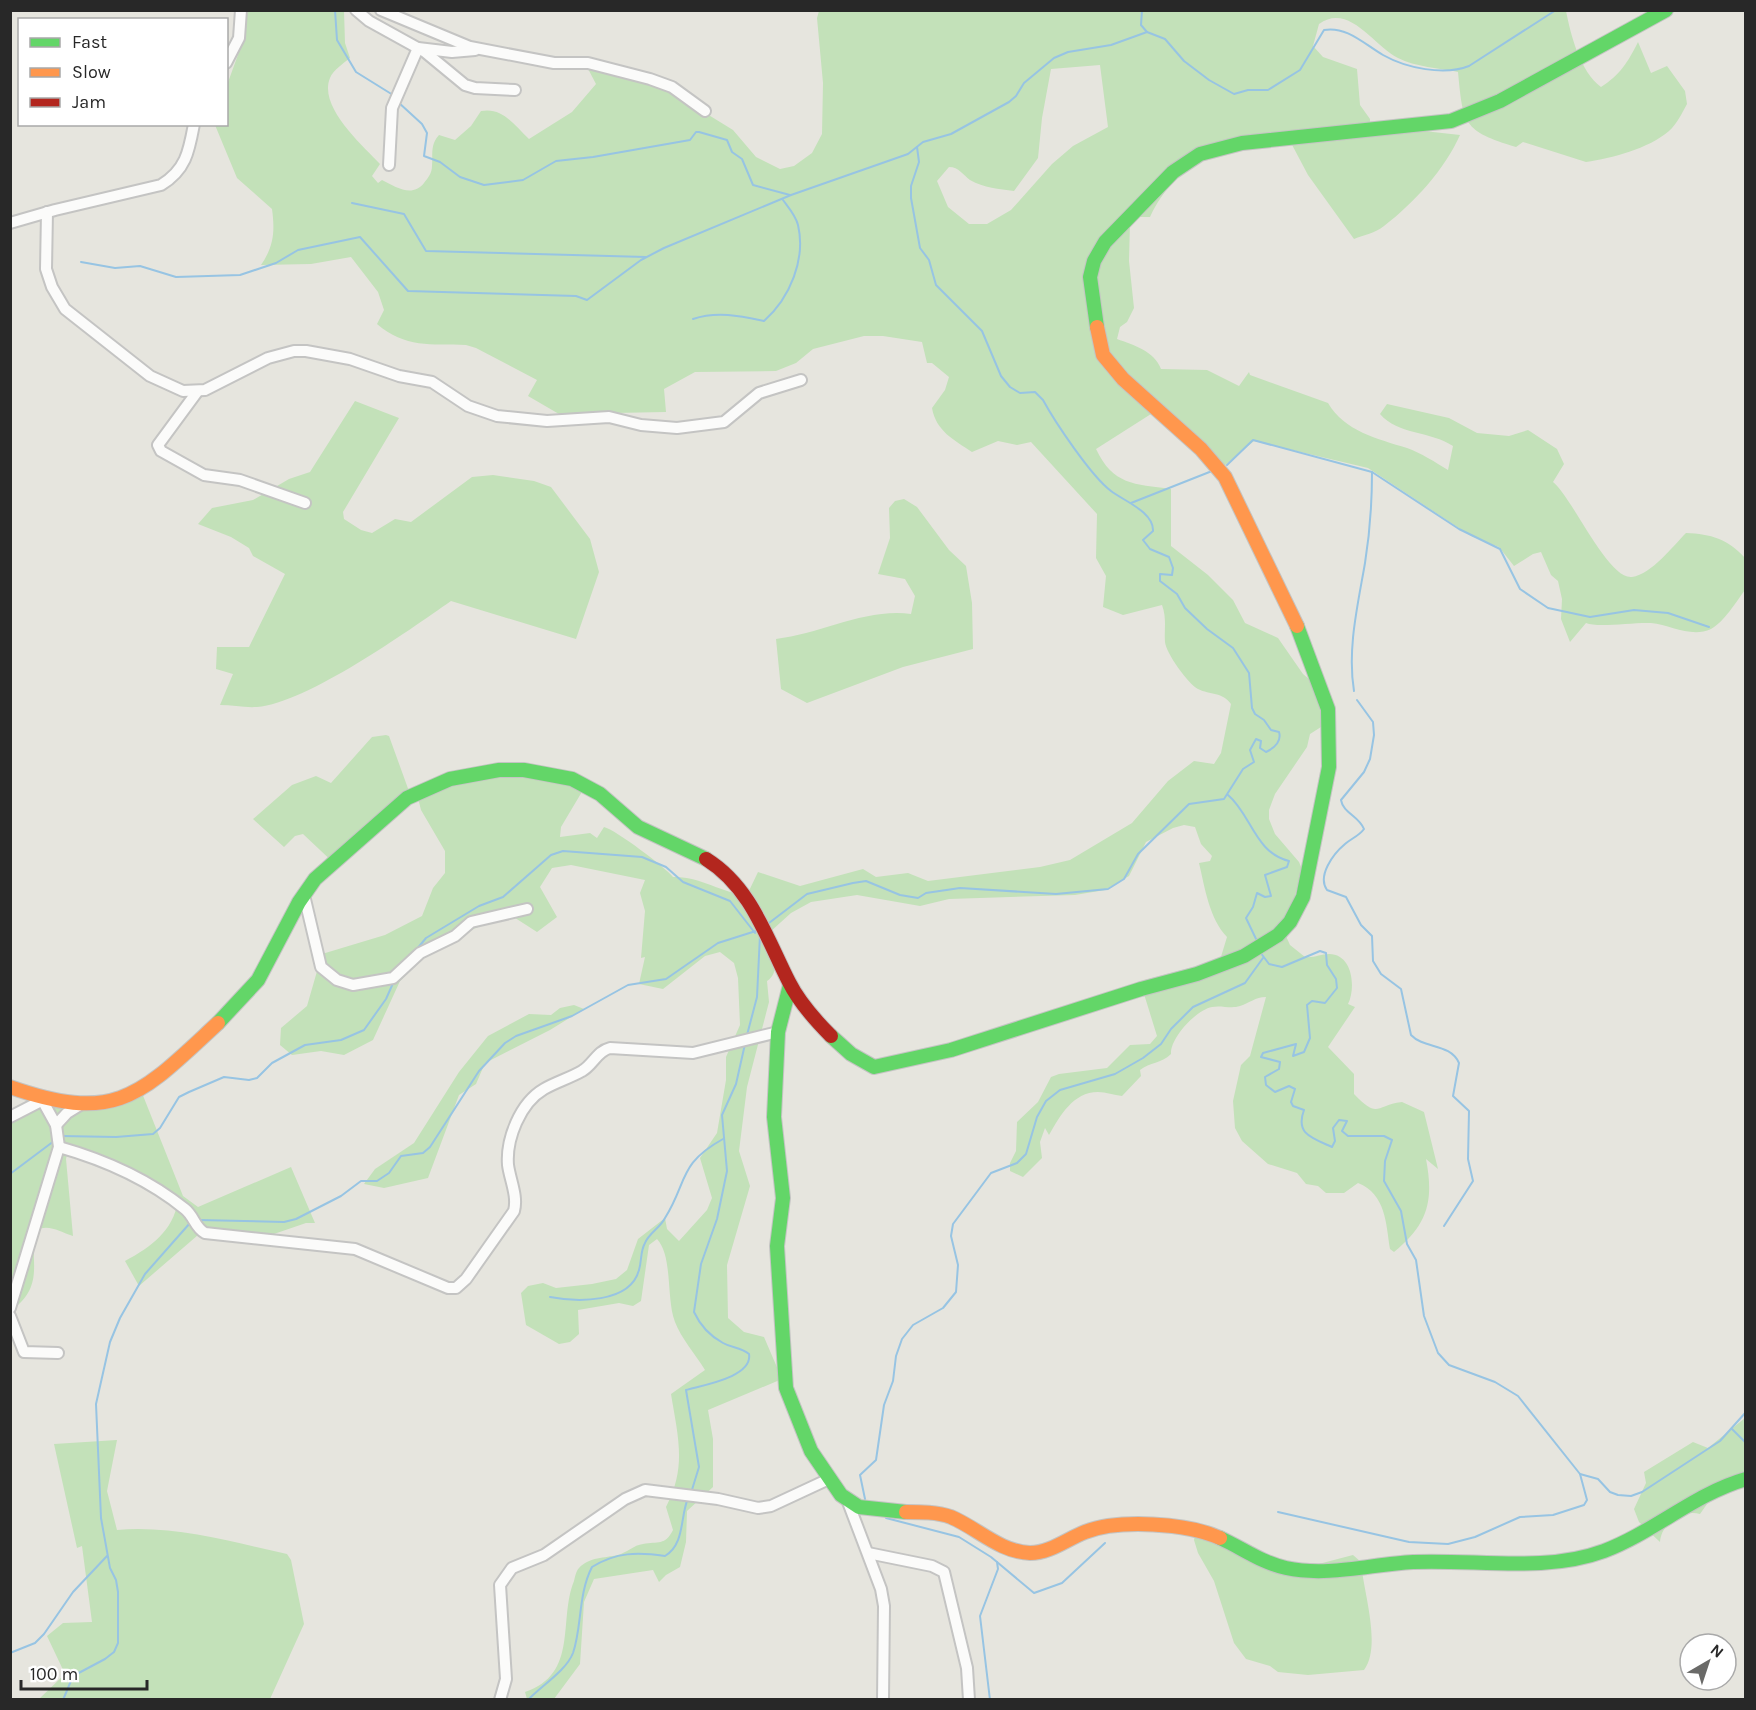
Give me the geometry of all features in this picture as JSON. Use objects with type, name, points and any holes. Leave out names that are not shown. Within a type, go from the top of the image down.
[{"type":"street","points":[[228,59],[238,38],[241,10]]},
{"type":"street","points":[[356,10],[369,21],[418,48],[465,85],[481,89],[515,90]]},
{"type":"street","points":[[381,10],[457,43],[555,63],[588,63],[650,79],[672,87],[705,111]]},
{"type":"street","points":[[10,1087],[42,1099],[80,1105],[102,1105],[121,1100],[154,1082],[175,1065],[256,983],[304,895],[327,869],[398,806],[429,785],[484,772],[541,772],[576,780],[602,795],[643,830],[713,861],[738,886],[763,927],[790,985],[839,1044],[874,1067],[951,1050],[1141,989],[1197,974],[1259,948],[1290,922],[1303,897],[1329,767],[1328,709],[1301,634],[1225,477],[1201,449],[1122,379],[1107,361],[1099,342],[1092,298],[1090,277],[1094,261],[1105,242],[1136,208],[1180,165],[1200,154],[1242,143],[1451,121],[1500,101],[1666,10]]},
{"type":"street","points":[[418,48],[452,52],[481,49]]},
{"type":"street","points":[[389,165],[392,108],[418,48]]},
{"type":"street","points":[[10,223],[46,212],[149,190],[172,179],[188,156],[194,126]]},
{"type":"street","points":[[46,212],[46,269],[52,287],[65,309],[150,376],[176,389],[197,392]]},
{"type":"street","points":[[305,503],[240,480],[204,475],[161,451],[158,445],[197,392],[279,354],[306,351],[350,358],[399,376],[432,382],[468,406],[497,416],[536,421],[609,417],[641,425],[677,428],[724,422],[759,393],[801,380]]},
{"type":"street","points":[[304,895],[321,967],[337,980],[353,985],[393,978],[420,953],[455,936],[471,922],[527,909]]},
{"type":"street","points":[[790,985],[778,1032],[774,1117],[783,1198],[777,1245],[786,1388],[791,1409],[829,1479],[848,1502],[881,1589],[884,1606],[883,1700]]},
{"type":"street","points":[[59,1147],[99,1160],[153,1185],[186,1210],[198,1228],[205,1233],[355,1249],[448,1288],[456,1288],[466,1279],[514,1211],[515,1202],[508,1164],[512,1132],[540,1091],[582,1071],[602,1051],[610,1048],[693,1053],[778,1032]]},
{"type":"street","points":[[10,1117],[42,1099]]},
{"type":"street","points":[[10,1308],[59,1147],[56,1125],[42,1099]]},
{"type":"street","points":[[56,1125],[67,1113],[80,1105]]},
{"type":"street","points":[[11,1321],[24,1352],[58,1353]]},
{"type":"street","points":[[500,1700],[506,1678],[500,1585],[512,1568],[544,1555],[625,1499],[645,1490],[718,1499],[758,1508],[771,1506],[829,1479]]},
{"type":"street","points":[[848,1502],[865,1508],[942,1514],[1009,1548],[1028,1553],[1041,1552],[1092,1529],[1108,1526],[1185,1528],[1223,1536],[1283,1568],[1334,1571],[1391,1563],[1553,1560],[1583,1556],[1624,1539],[1716,1489],[1746,1479]]},
{"type":"street","points":[[868,1553],[932,1566],[944,1572],[967,1668],[969,1700]]},
{"type":"green space","points":[[248,10],[344,11],[345,43],[350,58],[331,75],[328,89],[330,101],[344,125],[380,164],[372,176],[378,183],[382,180],[404,190],[414,190],[430,175],[433,146],[439,135],[455,140],[471,126],[481,111],[489,110],[502,114],[529,139],[572,112],[596,84],[585,63],[659,85],[688,106],[707,114],[733,130],[756,157],[780,169],[794,166],[812,153],[822,134],[823,83],[817,18],[819,11],[1566,11],[1582,63],[1601,87],[1623,68],[1638,42],[1651,73],[1667,66],[1685,91],[1687,104],[1669,131],[1651,143],[1629,152],[1586,162],[1523,142],[1516,147],[1485,136],[1469,123],[1465,114],[1458,72],[1405,61],[1389,52],[1351,22],[1341,18],[1330,19],[1319,24],[1313,46],[1323,57],[1357,69],[1360,105],[1370,119],[1370,133],[1424,131],[1460,135],[1437,173],[1417,196],[1381,228],[1354,239],[1308,175],[1290,141],[1267,143],[1226,151],[1191,167],[1176,179],[1162,196],[1150,217],[1135,217],[1130,222],[1129,261],[1134,308],[1127,322],[1120,327],[1117,339],[1137,346],[1148,353],[1161,369],[1207,370],[1239,386],[1249,372],[1250,375],[1328,403],[1343,421],[1352,427],[1373,437],[1412,450],[1448,470],[1453,446],[1387,421],[1380,414],[1387,404],[1449,418],[1477,433],[1509,436],[1528,430],[1557,449],[1564,464],[1553,482],[1601,552],[1622,574],[1632,577],[1647,571],[1662,559],[1686,533],[1718,539],[1732,546],[1745,558],[1745,590],[1725,617],[1711,629],[1696,632],[1651,623],[1599,625],[1586,623],[1570,642],[1561,619],[1562,599],[1558,581],[1551,575],[1541,552],[1533,554],[1514,566],[1499,547],[1471,536],[1368,468],[1254,441],[1224,466],[1162,407],[1096,449],[1110,470],[1126,481],[1171,489],[1171,546],[1208,575],[1233,600],[1245,623],[1278,638],[1303,674],[1321,689],[1321,727],[1310,734],[1307,747],[1275,794],[1269,810],[1269,819],[1275,834],[1299,862],[1302,869],[1285,934],[1290,945],[1305,957],[1337,955],[1348,966],[1352,989],[1348,1004],[1355,1007],[1328,1047],[1354,1074],[1354,1094],[1373,1109],[1402,1102],[1424,1112],[1438,1169],[1426,1159],[1429,1187],[1426,1211],[1414,1232],[1405,1242],[1394,1252],[1390,1249],[1383,1211],[1374,1194],[1367,1188],[1358,1183],[1344,1193],[1326,1193],[1318,1186],[1306,1184],[1297,1173],[1268,1164],[1242,1141],[1235,1128],[1233,1101],[1241,1065],[1250,1056],[1266,997],[1237,1007],[1212,1007],[1199,1013],[1179,1033],[1171,1054],[1140,1070],[1141,1076],[1122,1096],[1098,1092],[1081,1096],[1068,1106],[1049,1135],[1045,1128],[1040,1142],[1042,1158],[1023,1177],[1010,1171],[1010,1163],[1016,1151],[1017,1122],[1038,1102],[1051,1077],[1107,1068],[1130,1045],[1150,1044],[1157,1036],[1144,994],[1145,980],[1220,960],[1227,937],[1212,912],[1199,863],[1210,861],[1212,856],[1201,844],[1195,827],[1184,825],[1173,828],[1146,842],[1129,876],[1105,890],[1075,895],[949,899],[920,906],[857,895],[811,902],[791,913],[770,932],[775,965],[772,977],[767,981],[769,1002],[747,1087],[739,1151],[750,1186],[727,1265],[728,1318],[744,1332],[764,1337],[782,1379],[708,1410],[713,1439],[713,1487],[687,1511],[686,1542],[680,1567],[659,1582],[653,1570],[594,1579],[584,1602],[580,1664],[554,1699],[527,1699],[525,1692],[542,1684],[553,1673],[560,1659],[570,1596],[578,1569],[592,1560],[618,1555],[640,1545],[664,1541],[673,1530],[666,1507],[677,1479],[679,1452],[671,1394],[705,1370],[675,1322],[665,1256],[657,1239],[649,1245],[641,1301],[633,1306],[619,1303],[578,1310],[579,1334],[570,1342],[559,1344],[526,1325],[521,1293],[528,1286],[543,1283],[556,1288],[616,1279],[627,1270],[638,1239],[665,1218],[667,1229],[679,1241],[707,1210],[712,1198],[700,1158],[717,1133],[726,1080],[726,1057],[740,1025],[738,978],[734,963],[720,952],[705,956],[663,989],[639,984],[645,957],[641,958],[645,911],[640,893],[645,880],[571,865],[552,868],[540,887],[557,917],[537,932],[509,914],[438,944],[400,981],[373,1040],[344,1055],[321,1051],[292,1055],[280,1045],[281,1028],[307,1006],[322,954],[385,935],[422,916],[433,888],[445,873],[445,851],[421,810],[418,798],[491,770],[589,780],[561,827],[560,837],[590,833],[597,838],[604,827],[640,849],[673,877],[692,879],[737,894],[747,895],[758,872],[800,886],[863,869],[876,877],[908,873],[928,881],[1040,867],[1070,860],[1132,823],[1168,781],[1194,761],[1214,764],[1221,753],[1231,704],[1220,696],[1198,689],[1178,668],[1166,647],[1162,605],[1123,615],[1103,607],[1106,576],[1096,558],[1097,514],[1031,442],[1017,445],[998,441],[972,452],[952,439],[942,429],[937,423],[932,408],[945,390],[949,377],[932,363],[927,363],[922,342],[883,336],[864,336],[813,349],[796,363],[776,371],[695,372],[664,389],[666,412],[613,413],[571,421],[528,396],[537,380],[476,348],[466,345],[419,343],[387,332],[377,324],[384,310],[378,292],[351,257],[311,264],[261,265],[269,251],[272,238],[272,209],[237,178],[215,126],[228,126],[228,82],[239,52]],"holes":[[[1100,65],[1108,127],[1073,146],[1052,164],[1011,210],[987,224],[969,224],[948,207],[937,181],[949,167],[952,167],[981,185],[1014,191],[1038,158],[1042,118],[1051,69]]]},
{"type":"green space","points":[[355,401],[399,418],[343,512],[344,519],[361,530],[372,533],[395,519],[411,522],[472,477],[493,475],[534,481],[551,487],[590,539],[599,572],[576,639],[451,601],[357,664],[302,693],[278,703],[257,707],[220,705],[233,674],[216,669],[217,647],[249,647],[285,574],[253,556],[249,548],[231,537],[198,524],[212,508],[253,500],[289,479],[310,472]]},
{"type":"green space","points":[[904,499],[917,507],[949,550],[966,566],[972,603],[973,649],[903,667],[807,703],[781,689],[776,639],[860,618],[894,613],[911,614],[915,596],[905,579],[878,574],[890,538],[889,508],[895,501]]},
{"type":"green space","points":[[389,736],[410,794],[337,866],[303,834],[295,836],[284,847],[253,819],[292,785],[316,776],[331,783],[372,737]]},
{"type":"green space","points":[[574,1005],[584,1009],[550,1030],[485,1063],[476,1084],[459,1095],[428,1178],[384,1188],[364,1184],[375,1169],[414,1143],[459,1072],[488,1036],[529,1014],[551,1015],[560,1008]]},
{"type":"green space","points":[[142,1093],[183,1196],[198,1207],[291,1167],[315,1223],[306,1223],[271,1235],[198,1235],[139,1286],[125,1261],[144,1250],[159,1237],[171,1221],[178,1201],[69,1145],[66,1159],[73,1236],[49,1228],[34,1231],[32,1284],[21,1302],[11,1311],[11,1116],[51,1095],[77,1104]]},
{"type":"green space","points":[[1745,1418],[1745,1476],[1714,1494],[1700,1514],[1686,1514],[1674,1519],[1664,1529],[1660,1542],[1639,1522],[1634,1509],[1646,1483],[1644,1472],[1693,1442],[1708,1448]]},
{"type":"green space","points":[[117,1440],[107,1491],[117,1530],[181,1532],[287,1554],[291,1560],[304,1624],[270,1699],[39,1699],[65,1674],[47,1636],[63,1623],[92,1622],[82,1546],[77,1548],[54,1444]]},
{"type":"green space","points":[[1197,1525],[1265,1561],[1311,1566],[1353,1555],[1361,1562],[1370,1618],[1371,1647],[1369,1660],[1364,1670],[1308,1675],[1278,1672],[1270,1666],[1246,1659],[1234,1643],[1214,1581],[1198,1553],[1194,1540]]},
{"type":"waterway","points":[[335,10],[337,40],[356,72],[393,95]]},
{"type":"waterway","points":[[1142,10],[1141,25],[1147,32]]},
{"type":"waterway","points":[[81,262],[115,268],[140,266],[176,277],[240,275],[276,263],[298,250],[360,237],[408,291],[576,296],[587,300],[641,260],[664,248],[791,195],[908,154],[923,142],[951,134],[1009,102],[1024,83],[1054,58],[1068,52],[1111,45],[1147,32],[1165,39],[1184,61],[1209,80],[1234,94],[1248,90],[1268,90],[1300,70],[1324,30],[1332,29],[1348,33],[1383,55],[1403,64],[1425,69],[1448,70],[1469,66],[1556,10]]},
{"type":"waterway","points":[[398,102],[422,124],[427,133],[424,156],[440,162],[460,177],[484,185],[523,180],[556,161],[690,140],[696,132],[699,132],[727,140],[732,152],[742,159],[753,185],[790,195]]},
{"type":"waterway","points":[[769,923],[807,894],[866,881],[900,895],[918,898],[926,893],[960,888],[1056,894],[1108,889],[1124,879],[1138,854],[1189,804],[1224,799],[1243,769],[1254,762],[1250,750],[1256,739],[1261,741],[1260,748],[1266,752],[1274,747],[1279,739],[1279,732],[1271,730],[1264,720],[1255,714],[1252,708],[1249,673],[1233,648],[1207,629],[1185,608],[1177,594],[1160,581],[1160,574],[1172,575],[1173,568],[1169,557],[1150,549],[1143,540],[1153,531],[1149,518],[1103,484],[1035,392],[1020,393],[1010,387],[1001,376],[982,331],[936,285],[929,260],[920,248],[911,198],[911,186],[919,162],[917,147]]},
{"type":"waterway","points":[[693,319],[720,315],[764,321],[773,312],[794,277],[800,251],[797,222],[783,200]]},
{"type":"waterway","points":[[352,203],[404,214],[426,251],[646,257]]},
{"type":"waterway","points":[[1227,465],[1253,440],[1372,472],[1459,529],[1500,549],[1520,589],[1548,608],[1590,617],[1634,610],[1668,613],[1709,627]]},
{"type":"waterway","points":[[1131,503],[1212,471]]},
{"type":"waterway","points":[[1354,691],[1353,643],[1368,540],[1372,472]]},
{"type":"waterway","points":[[1357,700],[1373,722],[1374,735],[1370,759],[1364,772],[1341,800],[1345,808],[1364,829],[1340,848],[1331,859],[1325,872],[1324,884],[1327,890],[1346,897],[1361,925],[1372,936],[1373,961],[1381,974],[1401,989],[1411,1035],[1450,1052],[1459,1063],[1453,1096],[1469,1111],[1468,1159],[1473,1181],[1444,1226]]},
{"type":"waterway","points":[[1228,795],[1268,850],[1289,861],[1287,867],[1265,875],[1271,896],[1265,897],[1257,893],[1253,907],[1246,918],[1257,941]]},
{"type":"waterway","points":[[417,949],[426,938],[479,906],[503,897],[551,855],[563,851],[642,857],[666,867],[683,882],[730,901],[755,933]]},
{"type":"waterway","points":[[198,1220],[284,1222],[296,1219],[341,1196],[361,1181],[377,1181],[389,1173],[401,1156],[423,1153],[430,1147],[479,1071],[505,1043],[516,1036],[572,1016],[628,985],[666,979],[718,943],[759,930]]},
{"type":"waterway","points":[[747,1035],[757,997],[760,935]]},
{"type":"waterway","points":[[1260,952],[1269,964],[1282,967],[1320,951],[1326,953],[1327,965],[1336,979],[1337,988],[1325,1003],[1312,1001],[1307,1005],[1310,1038],[1304,1052],[1293,1056],[1296,1044],[1263,1053],[1261,1057],[1280,1062],[1279,1069],[1265,1077],[1266,1085],[1275,1092],[1289,1086],[1295,1089],[1291,1102],[1293,1106],[1304,1110],[1302,1118],[1304,1130],[1312,1138],[1325,1144],[1332,1147],[1335,1141],[1333,1128],[1339,1120],[1347,1121],[1342,1131],[1348,1136],[1384,1136],[1392,1140],[1385,1161],[1384,1181],[1401,1211],[1407,1244],[1416,1260],[1424,1316],[1438,1353],[1449,1365],[1495,1382],[1518,1396],[1580,1474],[1598,1479],[1610,1492],[1618,1495],[1631,1496],[1642,1492],[1720,1441],[1746,1412]]},
{"type":"waterway","points":[[865,1499],[860,1475],[876,1460],[884,1405],[893,1381],[896,1356],[902,1339],[913,1325],[943,1308],[956,1292],[958,1265],[951,1236],[953,1224],[991,1173],[1017,1163],[1026,1154],[1037,1117],[1046,1101],[1060,1090],[1115,1074],[1143,1058],[1161,1044],[1171,1029],[1193,1007],[1245,983],[1263,958]]},
{"type":"waterway","points":[[61,1136],[116,1137],[153,1134],[160,1128],[179,1097],[189,1092],[224,1077],[249,1080],[257,1078],[272,1063],[305,1045],[341,1040],[364,1030],[386,999],[394,981]]},
{"type":"waterway","points":[[691,1493],[699,1467],[686,1390],[735,1374],[748,1362],[749,1354],[714,1337],[702,1326],[694,1312],[701,1264],[717,1219],[727,1171],[722,1115],[736,1084],[745,1044]]},
{"type":"waterway","points":[[550,1297],[574,1300],[601,1298],[614,1295],[634,1281],[647,1239],[665,1218],[691,1165],[709,1148],[723,1139]]},
{"type":"waterway","points":[[10,1174],[54,1141]]},
{"type":"waterway","points":[[63,1700],[73,1676],[105,1659],[114,1652],[118,1643],[118,1592],[116,1580],[110,1568],[101,1518],[96,1404],[110,1342],[120,1318],[145,1274],[190,1223]]},
{"type":"waterway","points":[[1732,1429],[1746,1443]]},
{"type":"waterway","points":[[1278,1512],[1409,1542],[1448,1544],[1475,1537],[1520,1517],[1553,1515],[1584,1505],[1587,1500],[1580,1474]]},
{"type":"waterway","points":[[528,1700],[570,1660],[576,1643],[584,1588],[592,1567],[610,1558],[627,1554],[665,1556],[676,1545],[688,1498]]},
{"type":"waterway","points":[[886,1518],[959,1537],[991,1557],[1034,1593],[1062,1583],[1105,1543]]},
{"type":"waterway","points":[[10,1653],[35,1643],[44,1634],[73,1592],[107,1556]]},
{"type":"waterway","points":[[990,1700],[980,1616],[998,1569],[997,1562]]},
{"type":"traffic: fast","points":[[1097,327],[1090,277],[1094,261],[1105,242],[1173,172],[1200,154],[1242,143],[1451,121],[1500,101],[1666,10]]},
{"type":"traffic: fast","points":[[831,1036],[851,1054],[874,1067],[951,1050],[1141,989],[1197,974],[1244,956],[1278,935],[1290,922],[1303,897],[1329,767],[1328,709],[1297,626]]},
{"type":"traffic: fast","points":[[218,1023],[258,980],[299,902],[315,879],[407,798],[450,779],[499,770],[524,770],[572,779],[600,794],[638,827],[706,859]]},
{"type":"traffic: fast","points":[[790,985],[778,1032],[774,1117],[783,1198],[777,1246],[786,1388],[811,1451],[841,1495],[859,1507],[906,1512]]},
{"type":"traffic: fast","points":[[1220,1538],[1269,1563],[1302,1570],[1334,1571],[1413,1562],[1510,1564],[1558,1562],[1604,1551],[1640,1534],[1691,1503],[1746,1479]]},
{"type":"traffic: slow","points":[[1097,327],[1103,355],[1123,379],[1201,449],[1225,477],[1297,626]]},
{"type":"traffic: slow","points":[[10,1087],[47,1098],[77,1103],[103,1102],[126,1096],[168,1068],[218,1023]]},
{"type":"traffic: slow","points":[[906,1512],[935,1513],[951,1517],[999,1544],[1019,1552],[1030,1553],[1051,1548],[1085,1532],[1116,1525],[1172,1526],[1220,1538]]},
{"type":"traffic: jam","points":[[706,859],[722,870],[746,898],[793,989],[808,1011],[831,1036]]}]
